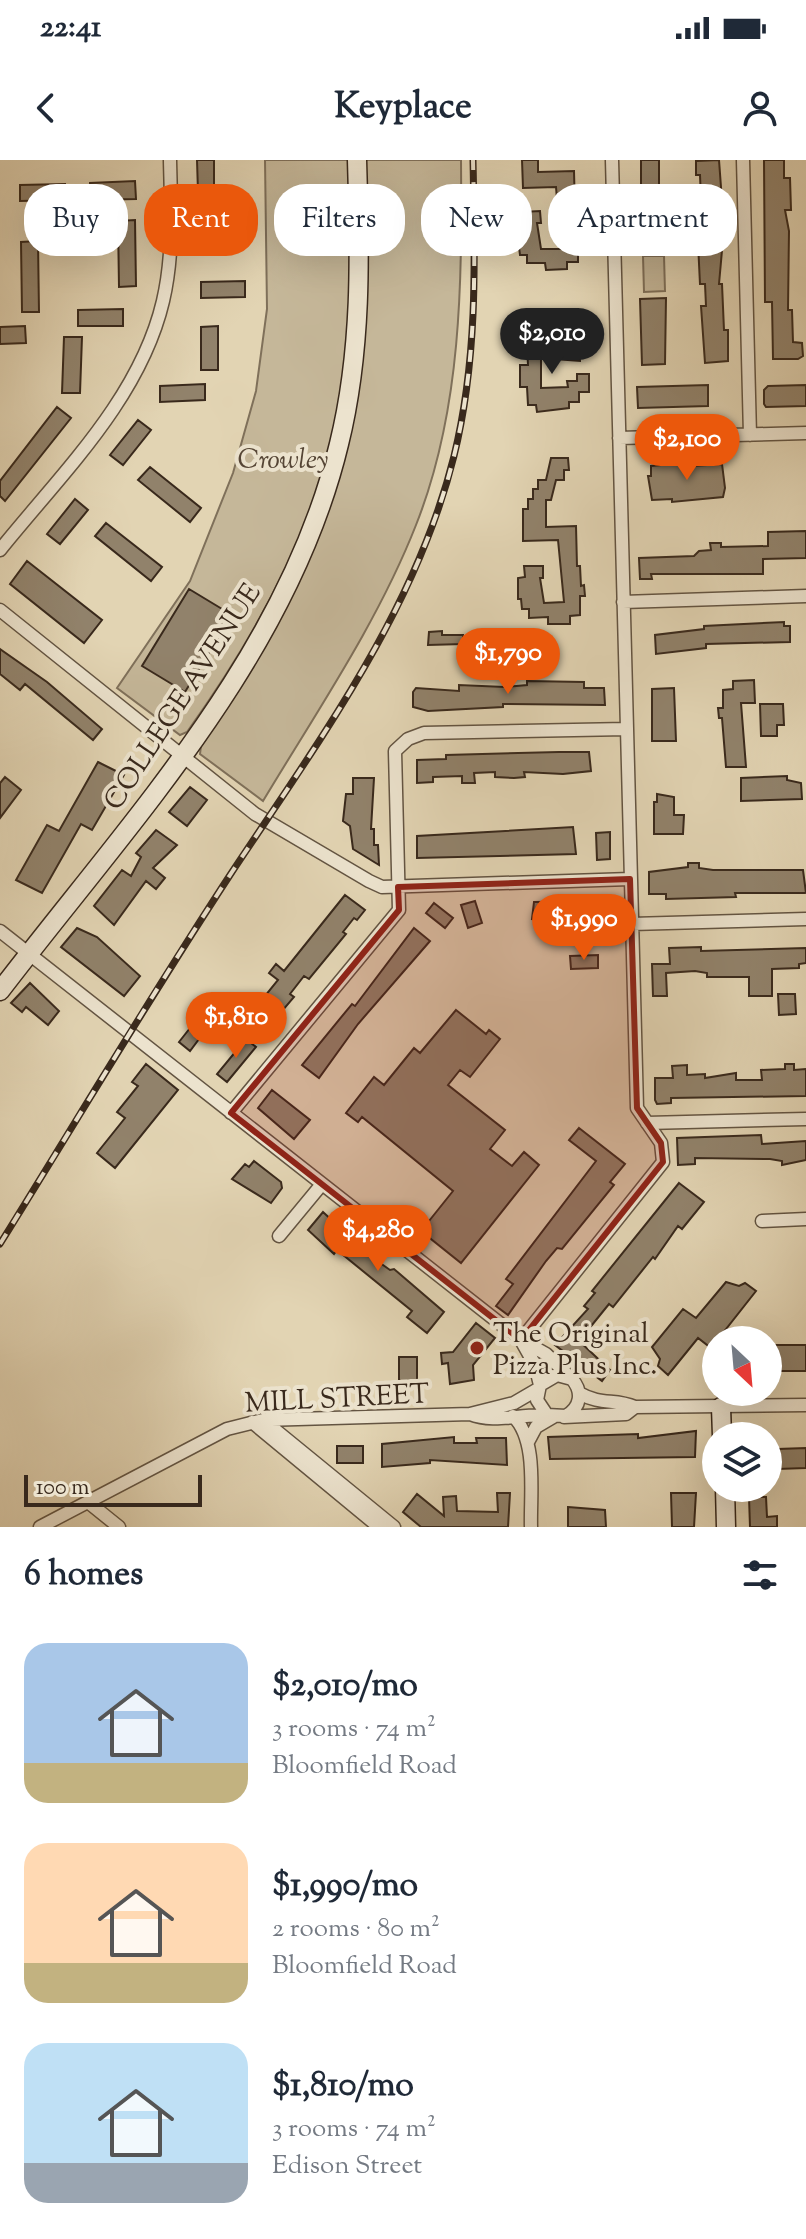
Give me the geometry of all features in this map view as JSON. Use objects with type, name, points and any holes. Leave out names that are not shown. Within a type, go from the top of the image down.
[{"type":"street","points":[[0,550],[114,409],[149,346],[169,266],[170,160]]},
{"type":"street","name":"COLLEGE AVENUE","points":[[0,991],[182,758],[267,623],[308,541],[329,479],[347,407],[355,350],[360,236],[357,160]]},
{"type":"street","points":[[521,1340],[663,1162],[661,1143],[637,1108],[612,160]]},
{"type":"street","points":[[743,160],[750,435]]},
{"type":"street","points":[[619,438],[806,433]]},
{"type":"street","points":[[623,602],[806,596]]},
{"type":"street","points":[[0,610],[182,758],[278,828],[382,887],[630,879]]},
{"type":"street","points":[[231,1113],[399,910],[395,751],[408,739],[424,733],[626,729]]},
{"type":"street","points":[[632,924],[806,919]]},
{"type":"street","points":[[0,931],[521,1340],[539,1349],[572,1379],[579,1393],[575,1409],[536,1427],[528,1442]]},
{"type":"street","points":[[647,1123],[806,1119]]},
{"type":"street","points":[[279,1236],[322,1184]]},
{"type":"street","points":[[762,1221],[806,1219]]},
{"type":"street","points":[[521,1340],[535,1365],[539,1406],[557,1417]]},
{"type":"street","points":[[539,1387],[557,1375],[572,1379]]},
{"type":"street","name":"MILL STREET","points":[[40,1527],[227,1429],[257,1421],[470,1414],[514,1403],[539,1387]]},
{"type":"street","name":"MILL STREET","points":[[579,1393],[597,1403],[624,1403],[635,1407],[806,1405]]},
{"type":"street","name":"MILL STREET","points":[[470,1414],[484,1420],[513,1416],[557,1417],[626,1414],[635,1407]]},
{"type":"street","points":[[721,1407],[722,1422]]},
{"type":"street","points":[[513,1416],[522,1425],[528,1442],[531,1527]]},
{"type":"street","points":[[257,1421],[379,1527]]},
{"type":"street","points":[[257,1421],[394,1527]]},
{"type":"street","points":[[88,1502],[119,1527]]},
{"type":"street","points":[[725,1502],[726,1527]]},
{"type":"highlighted area","points":[[630,879],[637,1108],[661,1143],[663,1162],[521,1340],[231,1113],[399,910],[398,887]]},
{"type":"green space","name":"Crowley","points":[[265,160],[349,160],[349,184],[274,184],[274,256],[351,256],[349,343],[341,404],[317,492],[282,576],[238,656],[187,732],[180,735],[117,688],[190,581],[233,473],[256,391],[267,309]]},
{"type":"green space","points":[[364,160],[461,160],[461,184],[421,184],[421,256],[461,256],[451,391],[431,481],[401,561],[346,666],[263,801],[200,754],[201,746],[323,525],[340,469],[357,256],[405,256],[405,184],[362,184]]},
{"type":"green space","points":[[643,256],[664,256],[665,291],[644,292]]},
{"type":"building","points":[[197,160],[214,160],[214,184],[198,184]]},
{"type":"building","points":[[522,160],[538,160],[538,172],[574,171],[574,184],[532,188],[532,184],[523,184]]},
{"type":"building","points":[[641,160],[659,160],[659,184],[641,184]]},
{"type":"building","points":[[719,160],[721,184],[700,184],[700,175],[696,175],[696,161]]},
{"type":"building","points":[[764,160],[784,160],[784,178],[790,178],[791,210],[785,210],[789,231],[788,310],[792,310],[793,342],[802,343],[803,356],[798,359],[773,359],[772,302],[765,302]]},
{"type":"building","points":[[135,181],[136,199],[128,199],[128,184],[90,183]]},
{"type":"building","points":[[20,185],[24,185],[24,201],[20,201]]},
{"type":"building","points":[[532,211],[540,211],[541,223],[537,223],[541,249],[548,249],[548,256],[578,256],[578,262],[567,262],[567,269],[546,270],[545,263],[527,263],[527,256],[532,256]]},
{"type":"building","points":[[128,220],[135,220],[136,286],[119,287],[119,256],[128,256]]},
{"type":"building","points":[[21,242],[24,242],[24,256],[38,256],[39,312],[22,312]]},
{"type":"building","points":[[699,256],[722,256],[719,284],[722,284],[724,330],[728,330],[728,361],[705,363],[701,306],[706,306],[705,284],[700,284]]},
{"type":"building","points":[[245,281],[245,297],[201,298],[201,282]]},
{"type":"building","points":[[666,298],[665,364],[642,365],[640,299]]},
{"type":"building","points":[[123,309],[123,326],[78,326],[78,310]]},
{"type":"building","points":[[25,326],[26,343],[0,344],[0,327]]},
{"type":"building","points":[[218,326],[218,370],[201,370],[201,327]]},
{"type":"building","points":[[64,337],[82,337],[80,393],[62,393]]},
{"type":"building","points":[[569,340],[569,344],[579,344],[580,361],[541,358],[541,388],[568,387],[567,381],[577,381],[577,374],[589,374],[589,392],[579,392],[579,402],[569,402],[569,408],[537,412],[536,405],[528,405],[527,387],[520,387],[520,365],[528,365],[527,346],[539,346],[539,341]]},
{"type":"building","points":[[205,384],[205,400],[160,402],[160,386]]},
{"type":"building","points":[[708,385],[708,406],[638,408],[637,387]]},
{"type":"building","points":[[806,385],[806,406],[766,407],[764,404],[764,390],[768,386]]},
{"type":"building","points":[[57,407],[71,418],[5,501],[0,496],[0,481]]},
{"type":"building","points":[[138,420],[151,430],[123,465],[110,455]]},
{"type":"building","points":[[551,458],[568,458],[569,470],[564,470],[564,480],[556,480],[551,500],[546,500],[546,527],[576,526],[577,566],[580,566],[581,586],[584,585],[585,596],[580,596],[580,615],[570,616],[570,624],[548,624],[548,617],[529,618],[529,609],[522,609],[521,599],[518,599],[518,578],[525,577],[524,566],[543,566],[543,578],[540,578],[544,603],[564,602],[558,540],[523,541],[523,509],[528,509],[528,499],[533,499],[533,489],[538,489],[538,480],[546,480]]},
{"type":"building","points":[[693,462],[693,466],[722,464],[723,497],[672,502],[672,499],[652,500],[648,476],[651,476],[651,466]]},
{"type":"building","points":[[150,467],[201,508],[190,522],[138,480]]},
{"type":"building","points":[[75,499],[88,510],[60,544],[47,534]]},
{"type":"building","points":[[106,523],[162,567],[151,581],[95,536]]},
{"type":"building","points":[[806,531],[806,558],[763,559],[763,574],[651,574],[652,579],[640,579],[639,558],[694,556],[699,551],[711,550],[710,543],[721,543],[721,547],[768,546],[768,532]]},
{"type":"building","points":[[27,561],[102,620],[84,643],[10,584]]},
{"type":"building","points":[[189,589],[232,615],[185,692],[142,666]]},
{"type":"building","points":[[784,622],[784,626],[790,626],[790,642],[706,644],[706,648],[656,654],[655,635],[704,629],[704,626]]},
{"type":"building","points":[[442,631],[442,635],[463,635],[463,644],[428,645],[429,632]]},
{"type":"building","points":[[0,649],[47,682],[102,729],[93,740],[25,684],[20,690],[0,674]]},
{"type":"building","points":[[754,680],[755,703],[741,703],[746,767],[726,767],[722,718],[719,718],[718,708],[723,708],[723,690],[733,689],[733,681]]},
{"type":"building","points":[[527,681],[584,682],[584,688],[604,688],[605,705],[503,704],[503,707],[428,711],[413,707],[416,688],[459,691],[459,685],[505,687],[527,685]]},
{"type":"building","points":[[674,688],[676,741],[652,741],[652,689]]},
{"type":"building","points":[[760,704],[783,704],[784,725],[777,725],[777,736],[761,736]]},
{"type":"building","points":[[589,752],[591,771],[563,774],[524,772],[525,777],[514,778],[495,777],[495,772],[474,773],[475,783],[462,783],[462,776],[433,777],[433,782],[417,783],[417,760],[446,759],[446,755]]},
{"type":"building","points":[[98,762],[124,775],[92,830],[81,824],[42,893],[16,880],[47,825],[59,831]]},
{"type":"building","points":[[787,776],[787,780],[801,783],[802,799],[741,801],[741,778]]},
{"type":"building","points":[[5,777],[21,790],[0,818],[0,783]]},
{"type":"building","points":[[353,778],[374,778],[371,829],[374,829],[374,845],[378,845],[379,865],[353,849],[350,826],[343,821],[346,794],[353,794]]},
{"type":"building","points":[[190,787],[207,800],[187,826],[169,812]]},
{"type":"building","points":[[657,794],[674,797],[674,815],[684,815],[683,834],[654,834]]},
{"type":"building","points":[[573,827],[576,854],[417,858],[417,836]]},
{"type":"building","points":[[156,830],[177,845],[153,868],[165,878],[156,889],[146,881],[114,925],[94,906],[122,870],[131,876],[141,857],[136,853]]},
{"type":"building","points":[[610,832],[610,859],[597,860],[596,833]]},
{"type":"building","points":[[688,863],[699,863],[699,868],[713,870],[803,870],[806,893],[735,893],[736,897],[666,899],[666,894],[649,894],[649,872],[688,867]]},
{"type":"building","points":[[345,895],[365,910],[357,920],[354,918],[343,932],[346,934],[309,979],[304,976],[290,994],[294,997],[265,1031],[248,1017],[278,980],[269,973],[276,964],[284,971]]},
{"type":"building","points":[[475,901],[482,923],[468,928],[461,905]]},
{"type":"building","points":[[612,901],[613,921],[600,921],[600,917],[563,918],[563,922],[532,919],[534,902]]},
{"type":"building","points":[[434,903],[453,918],[445,928],[426,913]]},
{"type":"building","points":[[77,928],[97,937],[140,976],[124,996],[61,947]]},
{"type":"building","points":[[414,928],[430,941],[358,1024],[319,1078],[302,1065],[352,1004],[355,1006]]},
{"type":"building","points":[[701,947],[701,951],[806,948],[806,963],[799,964],[799,968],[772,969],[772,996],[749,996],[749,977],[707,977],[707,973],[695,971],[666,973],[667,996],[653,996],[652,964],[670,964],[669,948]]},
{"type":"building","points":[[598,955],[598,968],[571,969],[570,956]]},
{"type":"building","points":[[30,983],[59,1011],[48,1025],[26,1007],[22,1012],[11,1003]]},
{"type":"building","points":[[778,994],[795,994],[796,1014],[779,1015]]},
{"type":"building","points":[[456,1010],[486,1034],[489,1030],[500,1039],[470,1077],[460,1070],[448,1085],[505,1130],[490,1149],[512,1166],[524,1152],[539,1165],[461,1263],[421,1231],[453,1191],[362,1117],[358,1122],[346,1113],[374,1077],[384,1085],[414,1048],[420,1053]]},
{"type":"building","points":[[194,1023],[205,1031],[190,1051],[179,1042]]},
{"type":"building","points":[[246,1039],[256,1047],[227,1082],[217,1074]]},
{"type":"building","points":[[146,1064],[178,1090],[115,1168],[97,1153],[125,1118],[117,1112],[138,1086],[132,1082]]},
{"type":"building","points":[[785,1064],[794,1064],[794,1070],[806,1069],[806,1096],[671,1098],[671,1103],[657,1104],[655,1100],[655,1078],[673,1078],[672,1066],[687,1065],[687,1075],[705,1074],[705,1078],[736,1073],[736,1080],[762,1080],[761,1070],[785,1069]]},
{"type":"building","points":[[272,1090],[310,1120],[294,1139],[258,1108]]},
{"type":"building","points":[[579,1128],[625,1164],[610,1182],[614,1185],[562,1249],[557,1248],[546,1261],[508,1315],[496,1306],[513,1284],[506,1279],[596,1161],[569,1140]]},
{"type":"building","points":[[761,1135],[762,1144],[806,1141],[806,1160],[782,1165],[782,1161],[770,1159],[695,1158],[695,1164],[678,1165],[677,1138]]},
{"type":"building","points":[[254,1161],[281,1182],[282,1188],[271,1203],[232,1179],[245,1164],[249,1167]]},
{"type":"building","points":[[679,1183],[704,1202],[682,1229],[678,1226],[655,1259],[653,1257],[613,1307],[609,1304],[579,1341],[610,1370],[602,1381],[555,1345],[588,1309],[584,1306],[595,1293],[592,1291]]},
{"type":"building","points":[[323,1212],[350,1237],[348,1240],[390,1270],[394,1269],[444,1312],[427,1333],[407,1317],[412,1311],[337,1250],[334,1254],[308,1230]]},
{"type":"building","points":[[726,1282],[739,1286],[745,1283],[756,1291],[728,1326],[702,1326],[702,1341],[698,1338],[668,1375],[658,1366],[660,1359],[652,1347],[683,1309],[696,1318]]},
{"type":"building","points":[[476,1323],[495,1338],[473,1365],[474,1380],[450,1384],[448,1363],[442,1364],[441,1353],[453,1352]]},
{"type":"building","points":[[782,1345],[806,1345],[806,1371],[782,1371]]},
{"type":"building","points":[[399,1357],[417,1357],[417,1383],[399,1383]]},
{"type":"building","points":[[696,1431],[695,1457],[550,1459],[548,1437],[638,1434],[638,1438]]},
{"type":"building","points":[[454,1437],[454,1443],[477,1443],[476,1438],[506,1438],[507,1465],[430,1460],[430,1463],[382,1467],[382,1444]]},
{"type":"building","points":[[337,1446],[363,1446],[363,1463],[337,1463]]},
{"type":"building","points":[[806,1448],[806,1468],[782,1469],[782,1449]]},
{"type":"building","points":[[497,1493],[510,1493],[508,1527],[421,1527],[403,1512],[417,1494],[444,1516],[443,1497],[456,1496],[457,1511],[498,1512]]},
{"type":"building","points":[[671,1493],[696,1493],[694,1527],[672,1527]]},
{"type":"building","points":[[749,1502],[766,1502],[767,1517],[777,1516],[777,1527],[750,1527]]},
{"type":"building","points":[[568,1507],[605,1510],[606,1527],[568,1527]]},
{"type":"railway","points":[[0,1244],[173,964],[330,724],[390,621],[415,568],[437,513],[462,419],[473,309],[473,160]]},
{"type":"place","name":"The Original Pizza Plus Inc.","points":[[477,1348]]}]
